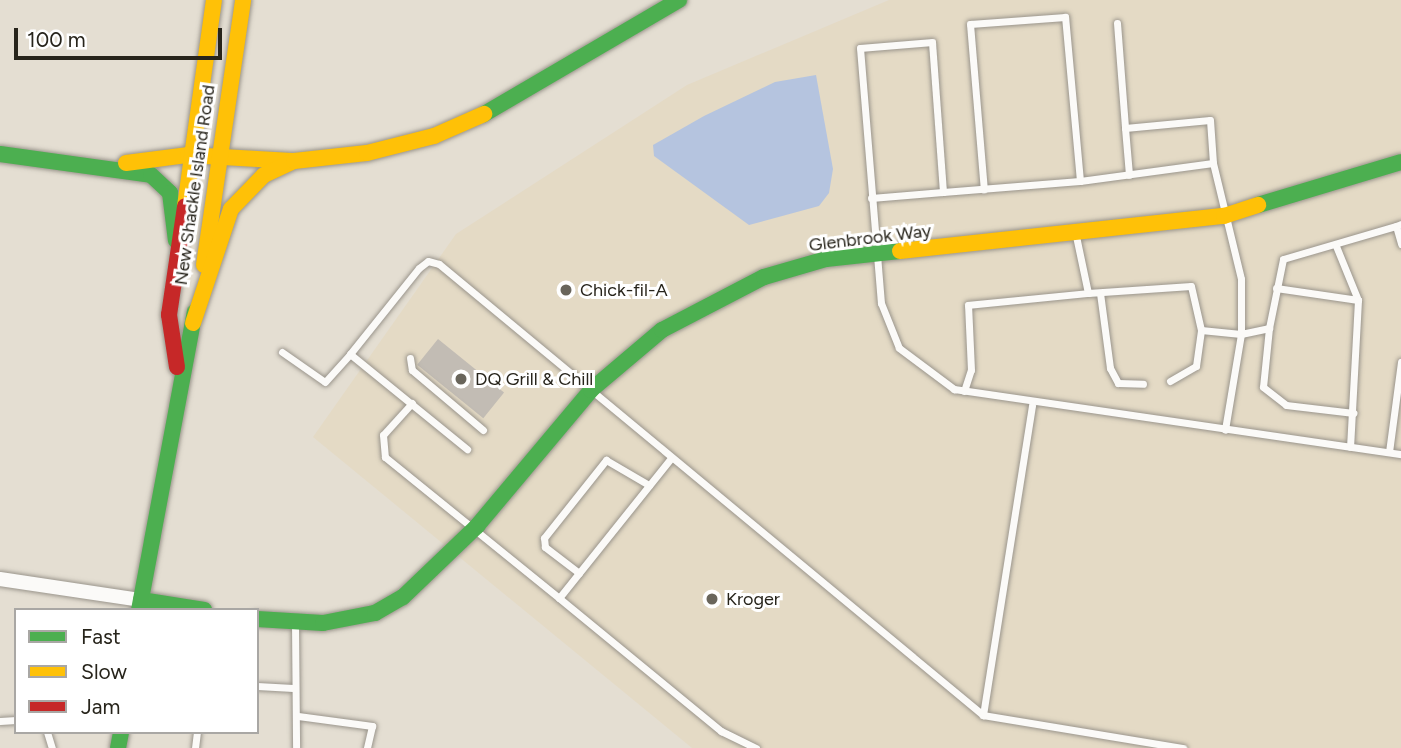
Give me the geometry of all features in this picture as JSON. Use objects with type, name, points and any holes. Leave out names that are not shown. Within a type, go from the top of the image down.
[{"type":"main road","name":"New Shackle Island Road","points":[[179,375],[169,315],[188,155],[214,0]]},
{"type":"main road","name":"New Shackle Island Road","points":[[140,605],[179,375],[193,323],[243,0]]},
{"type":"main road","points":[[108,166],[188,155],[294,161],[367,153],[434,136],[500,107],[679,0]]},
{"type":"main road","points":[[0,154],[108,166],[151,175],[170,194],[176,241]]},
{"type":"main road","points":[[193,323],[231,209],[264,174],[294,161]]},
{"type":"main road","name":"Glenbrook Way","points":[[259,619],[295,622],[375,613],[430,578],[590,390],[708,301],[826,259],[1076,236],[1224,216],[1401,162]]},
{"type":"main road","points":[[140,605],[178,608]]},
{"type":"street","points":[[0,579],[140,605]]},
{"type":"lane","points":[[984,189],[970,24],[1065,17],[1080,181]]},
{"type":"lane","points":[[1116,23],[1129,175]]},
{"type":"lane","points":[[943,192],[932,42],[860,48],[880,303],[899,348],[964,391],[1032,405],[1401,454]]},
{"type":"lane","points":[[1125,128],[1210,120],[1213,163],[1241,279],[1241,334],[1225,430]]},
{"type":"lane","points":[[871,198],[1080,181],[1213,163]]},
{"type":"lane","points":[[1354,413],[1286,404],[1263,387],[1269,328],[1283,259],[1336,246],[1399,225],[1401,244]]},
{"type":"lane","points":[[1076,236],[1088,293]]},
{"type":"lane","points":[[1336,246],[1358,300],[1354,413],[1350,447]]},
{"type":"lane","points":[[282,352],[326,382],[428,261],[590,390],[983,715],[1183,748]]},
{"type":"lane","points":[[964,391],[971,370],[968,305],[1191,286],[1201,330],[1196,366],[1170,381]]},
{"type":"lane","points":[[1276,288],[1358,300]]},
{"type":"lane","points":[[1100,293],[1110,368],[1118,383],[1143,384]]},
{"type":"lane","points":[[1201,330],[1241,334],[1269,328]]},
{"type":"lane","points":[[350,354],[467,449]]},
{"type":"lane","points":[[410,358],[412,370],[483,430]]},
{"type":"lane","points":[[1389,452],[1397,418],[1401,362]]},
{"type":"lane","points":[[412,403],[383,435],[383,453],[477,526],[559,598],[721,731],[756,748]]},
{"type":"lane","points":[[983,715],[1032,405]]},
{"type":"lane","points":[[559,598],[671,458]]},
{"type":"lane","points":[[579,573],[545,547],[544,538],[606,460],[649,485]]},
{"type":"lane","points":[[295,622],[293,688],[298,716],[296,748]]},
{"type":"lane","points":[[259,686],[293,688]]},
{"type":"lane","points":[[298,716],[372,726],[367,748]]},
{"type":"shaded area","points":[[889,0],[1401,0],[1401,748],[692,748],[313,437],[456,234],[687,85]]},
{"type":"water","points":[[816,75],[833,169],[829,193],[819,206],[749,225],[654,156],[653,145],[704,116],[775,82]]},
{"type":"building","name":"DQ Grill & Chill","points":[[438,339],[504,392],[483,418],[417,365]]},
{"type":"traffic: fast","points":[[484,114],[679,0]]},
{"type":"traffic: fast","points":[[0,154],[151,175],[170,193],[176,241]]},
{"type":"traffic: fast","points":[[1258,205],[1401,162]]},
{"type":"traffic: fast","points":[[259,619],[323,623],[375,613],[403,597],[477,526],[591,390],[662,330],[764,277],[826,259],[900,251]]},
{"type":"traffic: fast","points":[[139,608],[195,312]]},
{"type":"traffic: fast","points":[[141,600],[191,608]]},
{"type":"traffic: fast","points":[[118,748],[121,734]]},
{"type":"traffic: slow","points":[[185,206],[214,0]]},
{"type":"traffic: slow","points":[[204,265],[243,0]]},
{"type":"traffic: slow","points":[[193,323],[231,209],[264,175],[294,161],[367,153],[434,136],[484,114]]},
{"type":"traffic: slow","points":[[126,163],[188,155],[292,161]]},
{"type":"traffic: slow","points":[[900,251],[1224,216],[1258,205]]},
{"type":"traffic: jam","points":[[177,367],[169,315],[185,206]]},
{"type":"place","name":"Chick-fil-A","points":[[566,290]]},
{"type":"place","name":"DQ Grill & Chill","points":[[461,379]]},
{"type":"place","name":"Kroger","points":[[712,599]]}]
